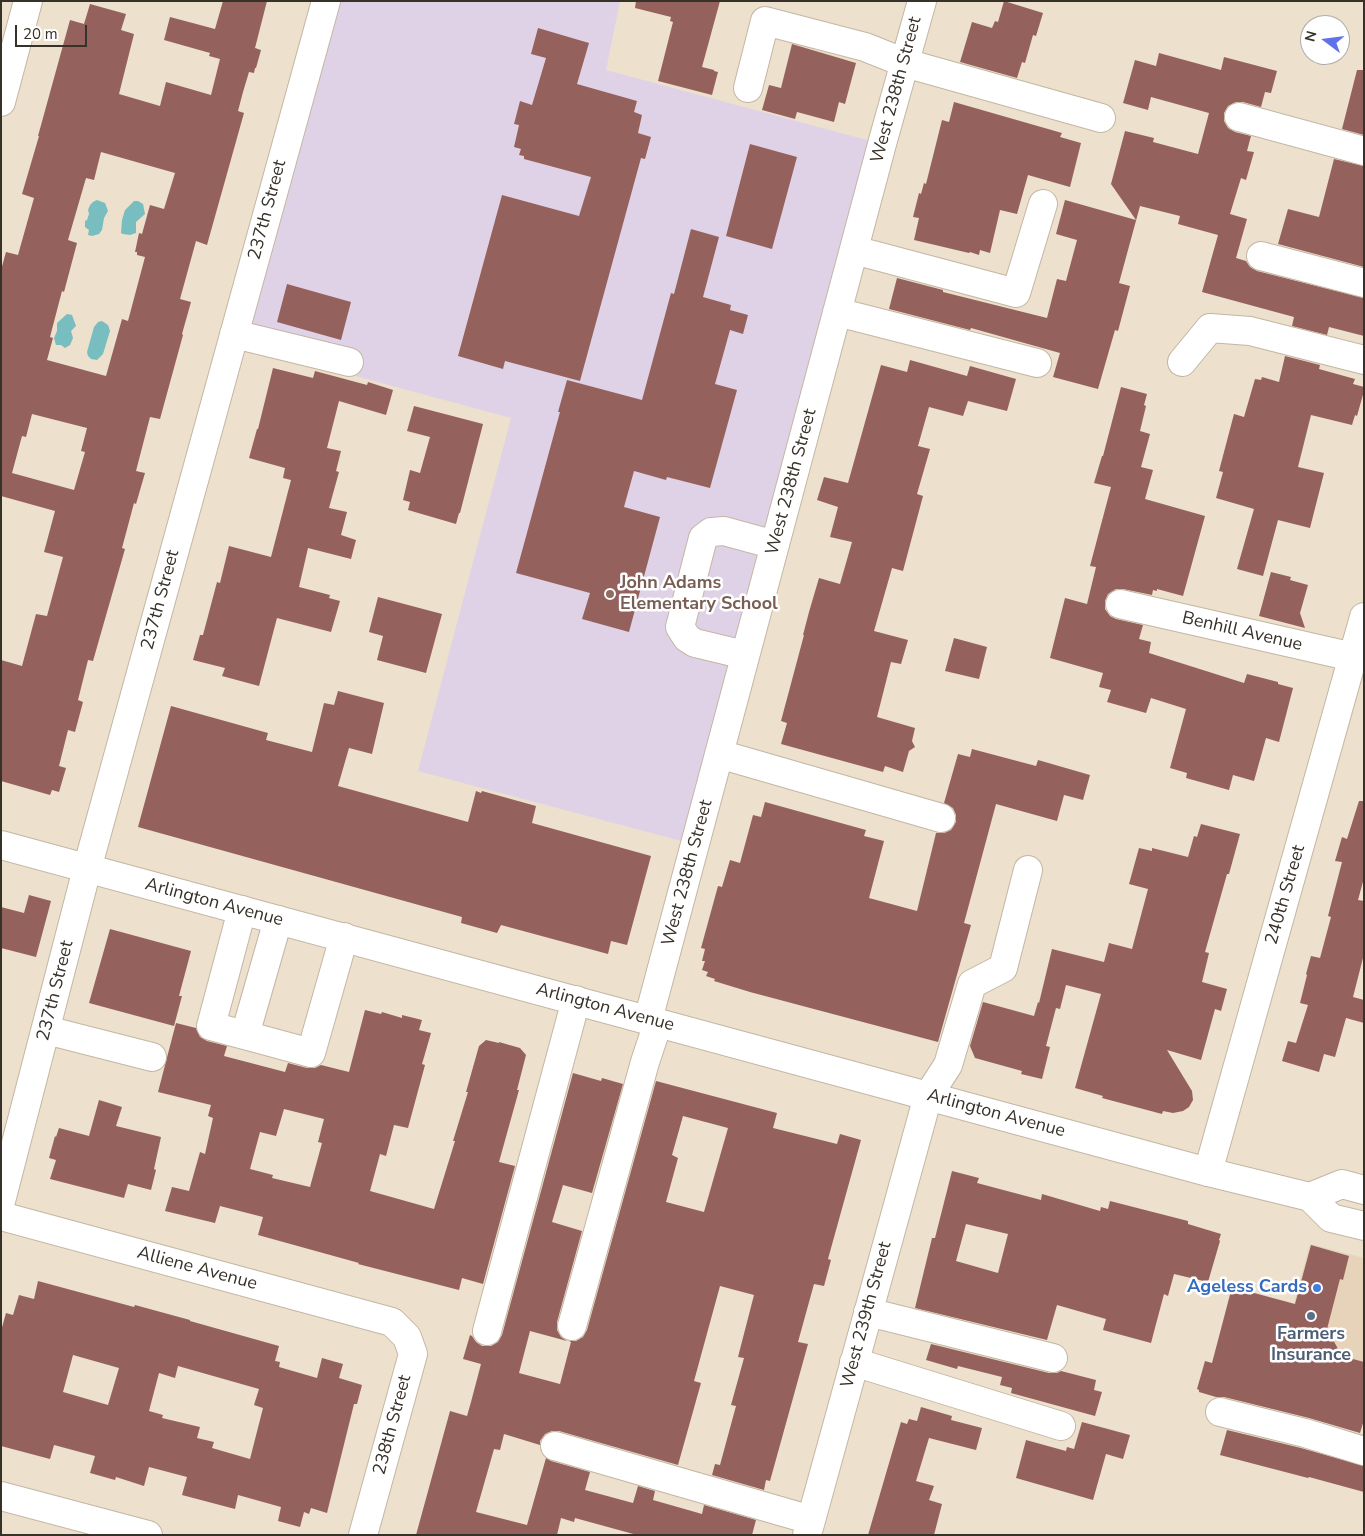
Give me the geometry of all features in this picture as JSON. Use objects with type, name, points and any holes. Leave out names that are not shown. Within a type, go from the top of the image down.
[{"type":"street","points":[[1,102],[28,1]]},
{"type":"street","name":"237th Street","points":[[1,1200],[87,868],[326,1]]},
{"type":"street","name":"West 238th Street","points":[[572,1326],[645,1062],[653,1021],[719,754],[922,1]]},
{"type":"street","points":[[748,88],[765,21],[866,47],[905,63],[1102,118]]},
{"type":"street","points":[[1239,117],[1364,151]]},
{"type":"street","points":[[854,250],[1016,292],[1043,204]]},
{"type":"street","points":[[1261,256],[1364,283]]},
{"type":"street","points":[[837,312],[1037,362]]},
{"type":"street","points":[[1182,362],[1210,328],[1250,331],[1364,360]]},
{"type":"street","points":[[234,334],[349,362]]},
{"type":"street","points":[[746,655],[695,642],[687,638],[680,627],[684,609],[703,538],[711,532],[724,531],[775,545]]},
{"type":"street","name":"Benhill Avenue","points":[[1120,604],[1358,657]]},
{"type":"street","name":"240th Street","points":[[1208,1172],[1358,657],[1364,617]]},
{"type":"street","points":[[719,754],[941,818]]},
{"type":"street","name":"Arlington Avenue","points":[[1,845],[1208,1172],[1310,1197]]},
{"type":"street","name":"West 239th Street","points":[[809,1527],[928,1096],[948,1066],[972,984],[1003,968],[1028,870]]},
{"type":"street","points":[[242,910],[211,1026],[311,1054],[344,938]]},
{"type":"street","points":[[245,1035],[278,920]]},
{"type":"street","points":[[487,1331],[576,1000]]},
{"type":"street","points":[[46,1030],[152,1058]]},
{"type":"street","points":[[1364,1190],[1342,1184],[1310,1197],[1331,1218],[1364,1226]]},
{"type":"street","name":"Alliene Avenue","points":[[1,1216],[392,1322]]},
{"type":"street","points":[[868,1312],[1053,1358]]},
{"type":"street","name":"238th Street","points":[[363,1535],[413,1354],[407,1337],[392,1322]]},
{"type":"street","points":[[854,1362],[1062,1426]]},
{"type":"street","points":[[1220,1412],[1364,1450]]},
{"type":"street","points":[[555,1446],[809,1527]]},
{"type":"street","points":[[1,1496],[148,1535]]},
{"type":"shaded area","name":"John Adams Elementary School","points":[[329,1],[620,1],[606,70],[882,144],[685,842],[418,771],[511,418],[237,344]]},
{"type":"shaded area","points":[[1310,1244],[1364,1258],[1364,1401],[1274,1377]]},
{"type":"water","points":[[97,200],[105,203],[108,211],[104,218],[102,230],[99,234],[92,236],[88,235],[89,230],[85,227],[85,221],[89,214],[90,205]]},
{"type":"water","points":[[134,201],[143,204],[145,214],[136,222],[136,233],[130,235],[123,234],[121,233],[122,220],[125,210]]},
{"type":"water","points":[[67,314],[72,315],[76,326],[71,331],[73,338],[70,345],[65,348],[61,345],[56,345],[54,338],[57,331],[57,323]]},
{"type":"water","points":[[102,321],[108,325],[110,331],[103,354],[97,360],[91,359],[87,352],[94,327],[98,322]]},
{"type":"building","points":[[223,1],[267,1],[255,48],[261,50],[254,73],[249,72],[243,92],[238,111],[244,113],[207,245],[196,241],[180,299],[191,302],[183,335],[160,419],[150,417],[136,471],[145,473],[136,504],[134,503],[122,548],[125,549],[93,661],[88,660],[78,700],[83,702],[75,732],[68,730],[59,766],[66,768],[59,792],[52,790],[50,795],[1,781],[1,660],[22,666],[36,614],[47,616],[63,557],[44,552],[55,511],[1,496],[1,270],[6,252],[18,255],[34,198],[22,194],[70,20],[84,24],[90,4],[126,14],[121,30],[134,34],[119,94],[160,106],[166,82],[211,95],[220,59],[209,56],[210,53],[164,40],[170,17],[215,29]],"holes":[[[101,152],[175,173],[164,209],[150,205],[142,234],[139,233],[135,252],[137,252],[137,255],[145,257],[128,321],[122,319],[106,376],[47,360],[53,338],[50,337],[77,243],[68,240],[86,178],[94,180]],[[32,414],[87,428],[81,451],[85,452],[74,490],[12,473],[22,436],[26,437]]]},
{"type":"building","points":[[636,1],[720,1],[702,67],[718,72],[712,95],[658,81],[673,22],[670,21],[671,17],[635,8]]},
{"type":"building","points":[[1004,1],[1043,13],[1036,36],[1033,35],[1025,63],[1022,62],[1017,78],[960,62],[972,22],[992,28],[995,21],[998,22]]},
{"type":"building","points":[[538,28],[589,43],[577,84],[637,101],[634,112],[642,115],[638,133],[651,137],[645,159],[641,158],[580,381],[505,361],[503,369],[458,356],[502,195],[579,216],[591,177],[524,159],[524,156],[519,155],[521,149],[514,147],[519,125],[514,124],[520,101],[532,105],[546,58],[531,54]]},
{"type":"building","points":[[792,44],[856,63],[845,104],[839,102],[834,122],[797,112],[795,119],[762,110],[769,85],[781,88]]},
{"type":"building","points":[[1159,53],[1221,70],[1224,57],[1277,71],[1271,93],[1265,92],[1261,107],[1236,102],[1228,106],[1224,113],[1224,121],[1228,128],[1251,136],[1247,151],[1254,152],[1246,180],[1241,178],[1230,214],[1247,219],[1236,258],[1246,261],[1250,267],[1257,271],[1364,298],[1364,336],[1329,327],[1327,335],[1292,326],[1294,317],[1202,292],[1218,235],[1178,224],[1180,216],[1140,206],[1119,283],[1130,286],[1118,331],[1115,330],[1098,389],[1053,377],[1060,353],[971,328],[970,330],[889,309],[897,278],[943,290],[943,292],[1047,318],[1057,279],[1066,281],[1077,240],[1056,234],[1065,200],[1136,220],[1111,184],[1125,131],[1154,138],[1153,142],[1198,154],[1209,113],[1151,97],[1148,110],[1123,103],[1135,60],[1156,66]]},
{"type":"building","points":[[1357,70],[1364,70],[1364,135],[1342,129]]},
{"type":"building","points":[[954,102],[1062,133],[1060,137],[1081,143],[1070,187],[1028,175],[1017,214],[1000,210],[990,253],[980,250],[979,255],[914,240],[919,218],[913,217],[919,193],[921,194],[924,183],[926,184],[942,120],[949,122]]},
{"type":"building","points":[[750,144],[797,157],[772,249],[726,236]]},
{"type":"building","points":[[1334,159],[1364,166],[1364,267],[1278,244],[1288,209],[1319,217]]},
{"type":"building","points":[[691,229],[719,237],[703,297],[731,305],[730,310],[748,315],[743,334],[730,330],[715,384],[737,390],[710,488],[667,477],[666,480],[634,471],[624,507],[660,517],[629,632],[582,619],[590,593],[516,573],[567,380],[642,400],[671,293],[674,294]]},
{"type":"building","points":[[287,284],[351,302],[341,340],[277,322]]},
{"type":"building","points":[[1285,356],[1320,365],[1319,369],[1355,379],[1353,384],[1364,387],[1364,391],[1357,416],[1355,415],[1352,425],[1311,415],[1298,467],[1324,473],[1310,528],[1278,520],[1263,576],[1237,569],[1254,509],[1216,498],[1223,472],[1219,471],[1234,414],[1244,417],[1255,379],[1261,380],[1262,377],[1279,382]]},
{"type":"building","points":[[910,360],[967,376],[970,366],[1016,379],[1007,411],[968,401],[963,416],[929,407],[918,446],[930,449],[917,494],[923,496],[903,571],[892,568],[874,631],[908,640],[901,664],[891,662],[877,717],[915,728],[912,741],[915,747],[909,751],[903,772],[885,766],[883,772],[781,744],[787,723],[781,721],[819,578],[840,584],[852,542],[830,537],[838,507],[817,500],[824,477],[848,483],[881,365],[907,372]]},
{"type":"building","points":[[273,368],[313,378],[315,371],[367,385],[368,382],[393,390],[386,415],[339,401],[327,448],[341,451],[336,471],[339,472],[329,508],[347,512],[341,535],[356,540],[351,559],[308,548],[299,587],[330,595],[329,598],[340,601],[331,632],[277,618],[259,686],[222,676],[225,668],[193,660],[200,635],[203,635],[217,582],[220,583],[229,546],[271,557],[291,480],[283,478],[285,468],[249,458]]},
{"type":"building","points":[[1121,387],[1147,394],[1140,431],[1150,434],[1141,467],[1153,470],[1145,499],[1205,516],[1183,596],[1157,589],[1157,591],[1153,590],[1152,595],[1116,589],[1108,594],[1105,601],[1105,609],[1110,616],[1116,619],[1143,625],[1139,639],[1151,642],[1149,653],[1244,683],[1247,674],[1293,688],[1279,742],[1266,738],[1254,781],[1233,775],[1229,790],[1186,778],[1187,773],[1170,768],[1186,709],[1151,698],[1146,713],[1107,702],[1111,690],[1099,687],[1103,673],[1050,658],[1065,598],[1087,604],[1096,567],[1090,566],[1111,487],[1094,483]]},
{"type":"building","points":[[414,406],[483,424],[456,524],[408,510],[410,502],[403,500],[410,470],[420,473],[430,437],[407,431]]},
{"type":"building","points":[[1271,572],[1291,577],[1290,580],[1308,585],[1300,613],[1305,628],[1259,616]]},
{"type":"building","points":[[378,597],[442,614],[426,673],[377,660],[383,636],[369,632]]},
{"type":"building","points":[[954,638],[987,647],[979,679],[945,671]]},
{"type":"building","points":[[338,691],[384,703],[372,754],[349,748],[338,786],[468,822],[476,791],[481,793],[482,791],[536,806],[532,823],[651,856],[627,945],[611,941],[608,954],[501,925],[497,933],[461,923],[462,917],[138,827],[171,706],[268,733],[266,740],[312,752],[324,703],[334,705]]},
{"type":"building","points":[[972,749],[1036,766],[1038,760],[1090,775],[1083,800],[1064,795],[1057,821],[996,804],[964,923],[971,925],[938,1042],[750,992],[714,981],[715,979],[706,976],[708,972],[702,970],[705,961],[702,961],[705,949],[701,948],[718,886],[722,887],[730,860],[740,863],[753,815],[761,817],[765,802],[866,830],[864,836],[884,841],[869,898],[917,911],[936,833],[944,833],[951,830],[956,822],[953,808],[944,803],[958,754],[970,757]]},
{"type":"building","points":[[1359,801],[1364,801],[1364,878],[1358,900],[1364,901],[1364,954],[1353,997],[1364,1000],[1364,1023],[1346,1018],[1335,1057],[1324,1054],[1319,1072],[1282,1061],[1288,1041],[1296,1043],[1308,1005],[1300,1003],[1306,974],[1311,956],[1320,958],[1331,917],[1328,916],[1342,862],[1335,861],[1342,837],[1347,839]]},
{"type":"building","points":[[1201,824],[1240,834],[1205,952],[1209,953],[1202,982],[1227,989],[1221,1011],[1215,1009],[1201,1060],[1167,1050],[1192,1091],[1193,1100],[1189,1107],[1183,1111],[1173,1113],[1163,1111],[1162,1114],[1102,1098],[1103,1096],[1075,1088],[1101,994],[1066,985],[1060,1009],[1056,1008],[1046,1046],[1050,1047],[1042,1079],[1021,1074],[1022,1071],[975,1058],[970,1046],[983,1002],[1034,1016],[1052,949],[1104,962],[1109,943],[1132,949],[1148,889],[1129,884],[1139,848],[1152,851],[1152,848],[1188,857],[1194,836],[1197,837]]},
{"type":"building","points":[[29,895],[51,901],[36,957],[1,948],[1,907],[24,913]]},
{"type":"building","points":[[110,929],[191,951],[179,996],[182,996],[174,1026],[89,1003]]},
{"type":"building","points":[[365,1010],[422,1020],[419,1030],[431,1033],[422,1064],[425,1065],[408,1128],[394,1125],[386,1156],[380,1154],[370,1191],[434,1209],[455,1141],[453,1141],[468,1092],[466,1092],[479,1046],[486,1040],[499,1042],[520,1048],[526,1055],[517,1090],[519,1090],[499,1162],[515,1166],[483,1284],[462,1278],[459,1290],[358,1264],[258,1235],[263,1217],[220,1206],[215,1223],[165,1211],[172,1187],[189,1191],[200,1152],[205,1154],[213,1118],[208,1116],[211,1105],[158,1092],[176,1023],[196,1028],[200,1037],[207,1041],[227,1046],[224,1056],[285,1072],[288,1063],[307,1068],[315,1068],[321,1065],[349,1072]],"holes":[[[284,1109],[324,1119],[318,1142],[322,1143],[310,1187],[272,1178],[273,1175],[250,1169],[260,1132],[276,1136]]]},
{"type":"building","points":[[573,1073],[601,1081],[602,1078],[623,1084],[592,1193],[563,1185],[552,1222],[582,1231],[557,1322],[557,1330],[561,1337],[567,1341],[530,1331],[519,1373],[560,1384],[571,1342],[569,1341],[576,1341],[583,1337],[587,1330],[656,1081],[777,1113],[773,1128],[837,1144],[840,1134],[861,1140],[828,1259],[831,1260],[824,1286],[814,1284],[798,1342],[808,1344],[770,1481],[766,1480],[764,1490],[712,1475],[715,1464],[720,1465],[736,1406],[731,1405],[744,1358],[738,1357],[754,1295],[720,1286],[694,1381],[701,1383],[678,1465],[559,1431],[545,1434],[540,1441],[540,1445],[504,1434],[500,1450],[494,1449],[476,1512],[527,1525],[546,1458],[590,1472],[585,1490],[633,1503],[638,1486],[655,1491],[653,1500],[702,1514],[704,1505],[756,1520],[752,1535],[637,1535],[575,1518],[574,1522],[561,1518],[557,1535],[416,1535],[450,1411],[467,1416],[471,1402],[481,1364],[463,1359],[470,1335],[482,1346],[491,1346],[498,1342],[502,1335]],"holes":[[[683,1116],[728,1128],[704,1212],[666,1202],[678,1158],[672,1155]]]},
{"type":"building","points":[[99,1100],[122,1107],[116,1126],[161,1137],[151,1190],[128,1184],[124,1198],[50,1179],[56,1160],[49,1158],[59,1128],[89,1136]]},
{"type":"building","points":[[952,1171],[979,1178],[977,1183],[1041,1200],[1042,1194],[1100,1211],[1101,1207],[1108,1209],[1110,1201],[1188,1221],[1188,1224],[1221,1234],[1208,1282],[1174,1274],[1168,1296],[1164,1294],[1151,1343],[1103,1330],[1106,1319],[1057,1305],[1047,1340],[915,1308],[932,1238],[935,1238]],"holes":[[[966,1224],[1008,1234],[998,1273],[956,1261]]]},
{"type":"building","points":[[1311,1245],[1349,1256],[1343,1280],[1340,1279],[1327,1329],[1342,1356],[1364,1362],[1364,1420],[1360,1433],[1309,1418],[1224,1397],[1216,1397],[1199,1392],[1197,1389],[1205,1361],[1212,1363],[1232,1287],[1295,1304]]},
{"type":"building","points":[[38,1281],[190,1320],[279,1346],[275,1361],[280,1362],[279,1367],[317,1378],[322,1358],[343,1364],[339,1378],[362,1385],[357,1404],[354,1404],[327,1513],[311,1508],[309,1514],[304,1512],[300,1527],[278,1521],[281,1507],[238,1495],[235,1509],[182,1495],[187,1477],[149,1467],[144,1486],[116,1477],[115,1480],[90,1473],[95,1456],[54,1445],[50,1459],[1,1446],[1,1331],[6,1313],[13,1315],[19,1295],[34,1299]],"holes":[[[73,1355],[119,1368],[108,1405],[63,1392]],[[178,1366],[259,1389],[254,1405],[263,1408],[250,1459],[212,1448],[214,1442],[197,1438],[200,1427],[162,1418],[163,1415],[149,1411],[159,1373],[175,1378]]]},
{"type":"building","points":[[931,1344],[1049,1373],[1061,1371],[1096,1380],[1094,1390],[1102,1392],[1095,1416],[1011,1393],[1012,1388],[1000,1385],[1002,1377],[958,1366],[957,1369],[926,1360]]},
{"type":"building","points":[[921,1407],[952,1416],[951,1420],[982,1428],[976,1450],[929,1438],[916,1481],[934,1486],[929,1500],[942,1504],[934,1535],[868,1535],[901,1422],[907,1424],[909,1419],[917,1421]]},
{"type":"building","points":[[1082,1422],[1130,1435],[1123,1459],[1106,1454],[1093,1500],[1016,1478],[1026,1440],[1066,1451],[1067,1447],[1074,1449]]},
{"type":"building","points":[[1227,1430],[1364,1466],[1364,1492],[1220,1455]]},
{"type":"place","name":"John Adams Elementary School","points":[[610,594]]},
{"type":"place","name":"Ageless Cards","points":[[1317,1288]]},
{"type":"place","name":"Farmers Insurance","points":[[1311,1316]]}]
